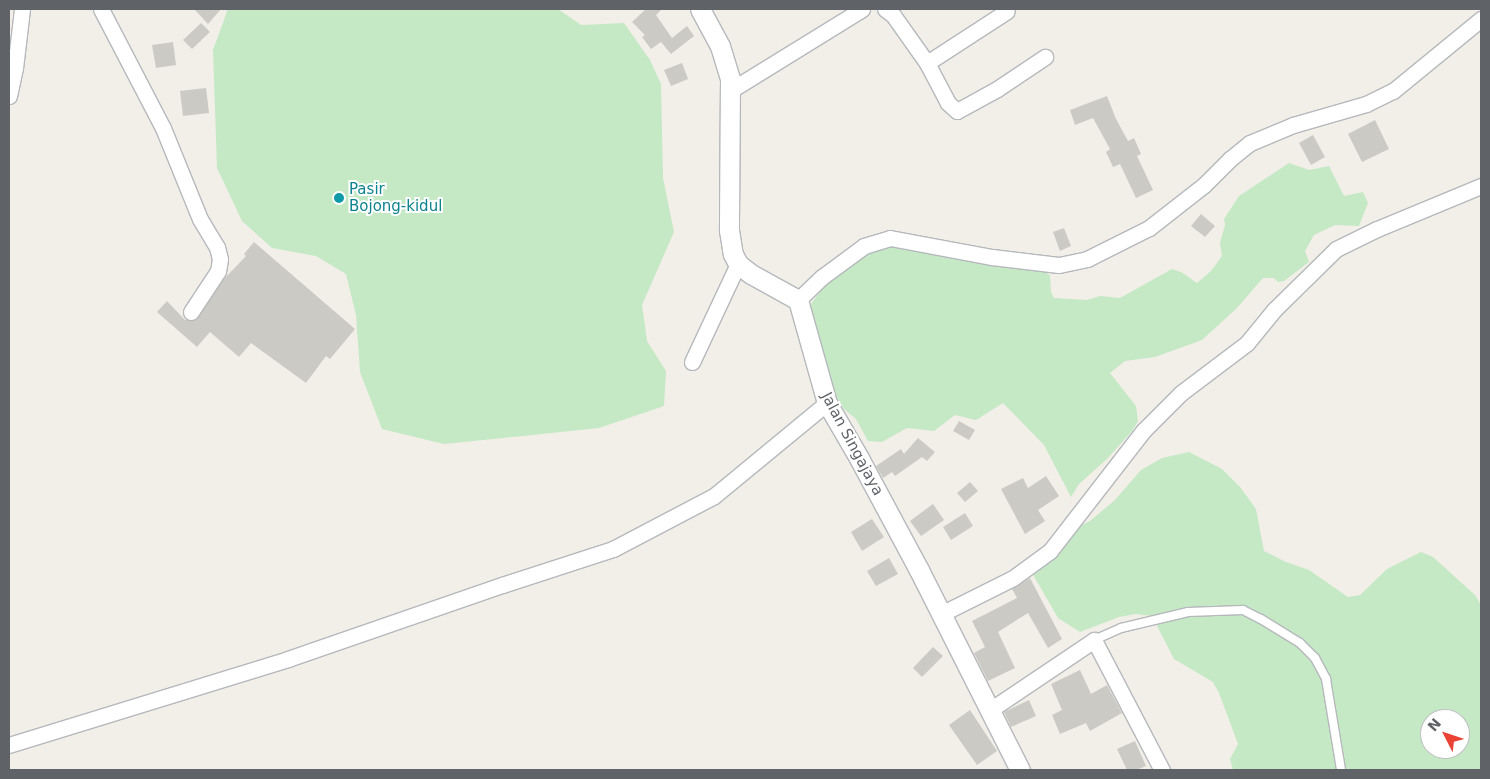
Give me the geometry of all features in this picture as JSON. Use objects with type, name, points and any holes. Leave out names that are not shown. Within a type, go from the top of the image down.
[{"type":"street","points":[[9,96],[15,68],[22,9]]},
{"type":"street","points":[[101,9],[163,128],[200,219],[218,247],[220,259],[218,271],[191,312]]},
{"type":"street","points":[[700,9],[720,46],[730,79],[728,230],[738,264],[772,287],[798,300],[822,277],[864,246],[890,238],[992,257],[1059,265],[1087,259],[1149,228],[1204,185],[1230,159],[1250,143],[1293,125],[1366,104],[1393,91],[1481,19]]},
{"type":"street","points":[[731,90],[862,9]]},
{"type":"street","points":[[927,63],[1007,10]]},
{"type":"street","points":[[893,11],[927,63],[948,102],[957,111],[996,89],[1045,57]]},
{"type":"street","points":[[941,614],[1013,578],[1050,550],[1150,424],[1181,393],[1247,342],[1274,310],[1336,249],[1377,229],[1481,186]]},
{"type":"street","points":[[692,362],[738,264]]},
{"type":"street","name":"Jalan Singajaya","points":[[798,300],[827,403],[860,460],[941,614],[1020,770]]},
{"type":"street","points":[[9,744],[288,659],[613,549],[714,496],[827,403]]},
{"type":"street","points":[[990,710],[1094,640],[1162,770]]},
{"type":"lane","points":[[1094,640],[1121,628],[1188,612],[1243,610],[1261,619],[1300,642],[1315,658],[1326,679],[1341,770]]},
{"type":"green space","points":[[228,9],[558,9],[581,25],[624,23],[650,60],[661,84],[663,178],[674,232],[642,305],[647,341],[666,371],[664,406],[599,428],[444,444],[382,429],[360,372],[356,315],[346,274],[316,256],[272,248],[242,221],[217,168],[213,50]]},
{"type":"green space","points":[[1289,163],[1309,170],[1329,166],[1344,196],[1363,192],[1368,203],[1359,226],[1335,225],[1314,235],[1305,251],[1309,262],[1284,281],[1278,282],[1274,278],[1263,278],[1236,309],[1202,340],[1155,357],[1125,361],[1110,373],[1136,406],[1138,421],[1132,431],[1107,459],[1079,484],[1071,497],[1044,445],[1003,403],[976,420],[955,415],[934,431],[907,428],[882,442],[868,441],[856,419],[844,409],[832,389],[813,335],[811,304],[822,289],[860,256],[882,246],[901,245],[1035,266],[1050,275],[1051,292],[1054,298],[1087,300],[1100,296],[1120,298],[1172,269],[1181,272],[1197,283],[1211,271],[1222,256],[1220,243],[1225,225],[1224,219],[1239,196]]},
{"type":"green space","points":[[1189,452],[1222,469],[1240,487],[1256,509],[1264,551],[1286,562],[1309,570],[1348,597],[1360,595],[1387,569],[1421,552],[1433,557],[1475,595],[1481,605],[1481,770],[1233,770],[1230,759],[1238,744],[1219,693],[1213,682],[1174,659],[1152,616],[1136,614],[1119,617],[1080,632],[1058,618],[1031,571],[1072,530],[1090,521],[1115,500],[1141,470],[1162,458]]},
{"type":"building","points":[[194,9],[221,9],[208,24]]},
{"type":"building","points":[[646,9],[662,9],[656,15],[672,38],[687,26],[694,36],[671,54],[661,42],[651,49],[642,37],[645,35],[632,22]]},
{"type":"building","points":[[201,23],[210,32],[192,49],[183,40]]},
{"type":"building","points":[[173,42],[176,65],[156,68],[152,45]]},
{"type":"building","points":[[682,63],[688,79],[671,86],[664,70]]},
{"type":"building","points":[[206,88],[209,113],[183,116],[180,91]]},
{"type":"building","points":[[1107,96],[1116,119],[1128,141],[1134,138],[1141,154],[1137,156],[1153,190],[1136,198],[1120,164],[1113,167],[1106,152],[1110,149],[1093,118],[1075,125],[1070,110]]},
{"type":"building","points":[[1375,120],[1389,149],[1362,162],[1348,134]]},
{"type":"building","points":[[1313,135],[1325,157],[1311,165],[1299,143]]},
{"type":"building","points":[[1201,214],[1215,226],[1205,237],[1191,226]]},
{"type":"building","points":[[1064,228],[1071,246],[1060,251],[1053,232]]},
{"type":"building","points":[[254,242],[355,329],[330,359],[326,356],[306,383],[251,343],[239,357],[210,332],[197,347],[157,312],[167,301],[185,320],[196,320],[224,279],[246,256],[244,254]]},
{"type":"building","points":[[959,421],[975,430],[969,440],[953,431]]},
{"type":"building","points":[[918,438],[935,452],[927,461],[922,457],[895,476],[892,472],[883,478],[876,466],[901,449],[904,454]]},
{"type":"building","points":[[1046,476],[1059,496],[1038,510],[1045,521],[1025,534],[1001,489],[1023,478],[1028,488]]},
{"type":"building","points":[[970,482],[978,491],[965,502],[957,493]]},
{"type":"building","points":[[933,504],[944,520],[921,536],[910,521]]},
{"type":"building","points":[[965,513],[973,526],[951,540],[943,527]]},
{"type":"building","points":[[872,519],[884,537],[862,551],[851,532]]},
{"type":"building","points":[[889,558],[898,574],[876,586],[867,571]]},
{"type":"building","points":[[1030,578],[1062,639],[1048,648],[1028,613],[998,632],[1015,668],[988,681],[974,653],[985,647],[972,621],[1017,598],[1012,589]]},
{"type":"building","points":[[933,647],[943,656],[922,677],[913,668]]},
{"type":"building","points":[[1080,670],[1091,694],[1107,685],[1122,713],[1090,731],[1086,723],[1060,734],[1052,715],[1062,710],[1051,684]]},
{"type":"building","points":[[1029,700],[1036,716],[1011,727],[1004,712]]},
{"type":"building","points":[[970,710],[997,751],[977,765],[949,725]]},
{"type":"building","points":[[1135,741],[1146,766],[1136,770],[1127,770],[1117,749]]},
{"type":"place","name":"Pasir Bojong-kidul","points":[[339,198]]}]
